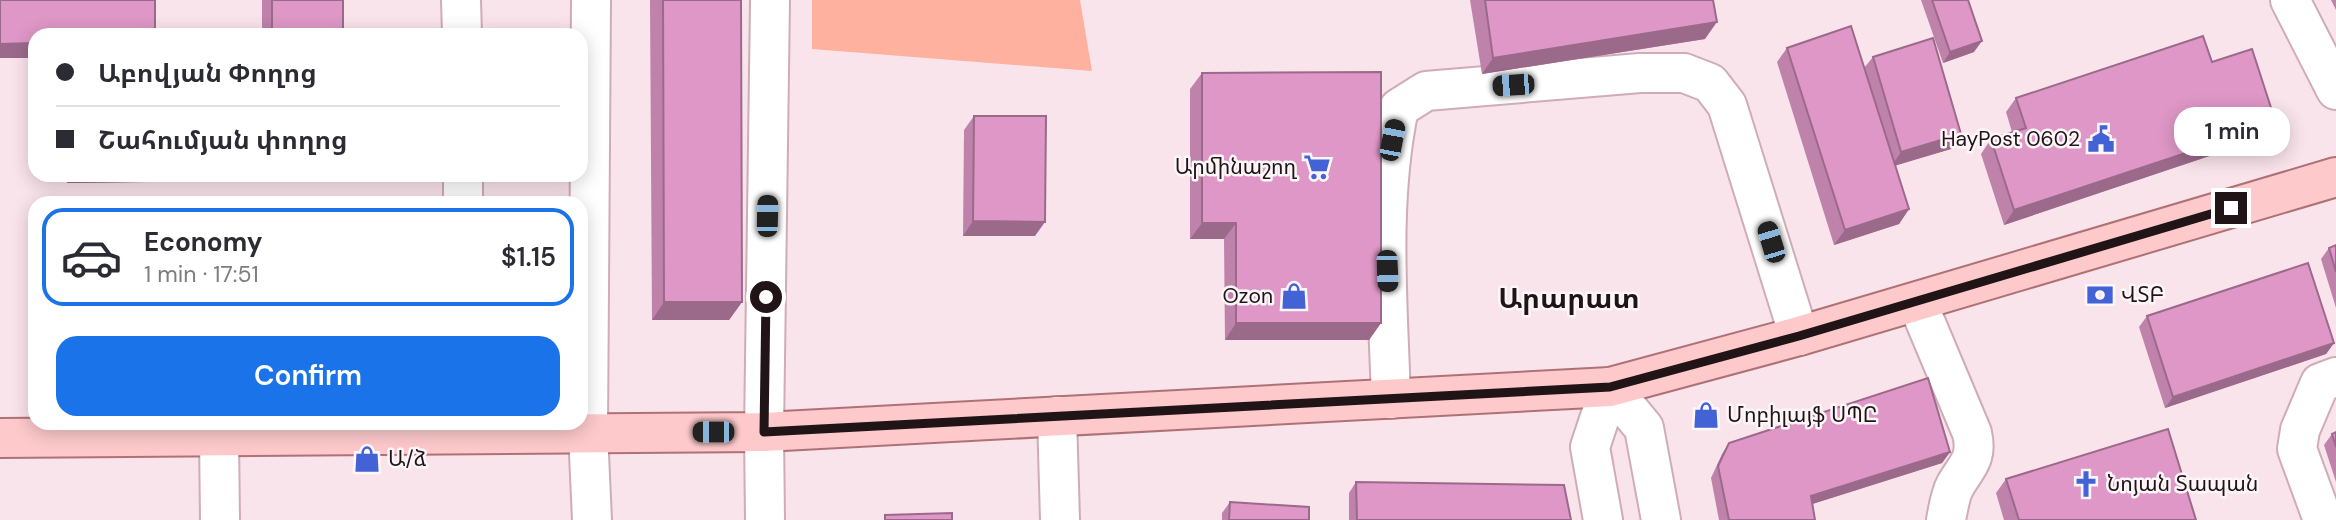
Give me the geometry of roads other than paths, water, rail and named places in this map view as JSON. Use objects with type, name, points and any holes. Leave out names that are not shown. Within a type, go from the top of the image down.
[{"type":"main road","points":[[527,430],[764,432],[1610,387],[1917,302],[2336,177]]},
{"type":"main road","points":[[0,438],[219,436],[404,430]]},
{"type":"street","points":[[461,0],[462,28]]},
{"type":"street","points":[[591,0],[588,432],[593,520]]},
{"type":"street","points":[[765,520],[770,0]]},
{"type":"street","points":[[2290,0],[2336,90]]},
{"type":"street","points":[[1391,399],[1386,246],[1392,140],[1399,108],[1426,91],[1640,73],[1684,74],[1710,83],[1727,105],[1731,116],[1799,336]]},
{"type":"street","points":[[1917,302],[1972,433],[1975,448],[1967,470],[1954,488],[1946,520]]},
{"type":"street","points":[[2323,520],[2297,449],[2300,430],[2320,383],[2336,377]]},
{"type":"street","points":[[1603,520],[1590,447],[1610,387]]},
{"type":"street","points":[[1610,387],[1644,428],[1661,520]]},
{"type":"street","points":[[1057,416],[1060,520]]},
{"type":"street","points":[[219,436],[220,520]]},
{"type":"place","name":"HayPost 0602","points":[[2101,139]]},
{"type":"place","name":"Արմինաշող","points":[[1317,167]]},
{"type":"place","name":"ՎՏԲ","points":[[2100,295]]},
{"type":"place","name":"Ozon","points":[[1294,296]]},
{"type":"place","name":"Մոբիլայֆ ՍՊԸ","points":[[1706,415]]},
{"type":"place","name":"Ա/ձ","points":[[367,459]]},
{"type":"place","name":"Նոյան Տապան","points":[[2086,484]]},
{"type":"district","name":"Արարատ","points":[[1569,298]]}]
